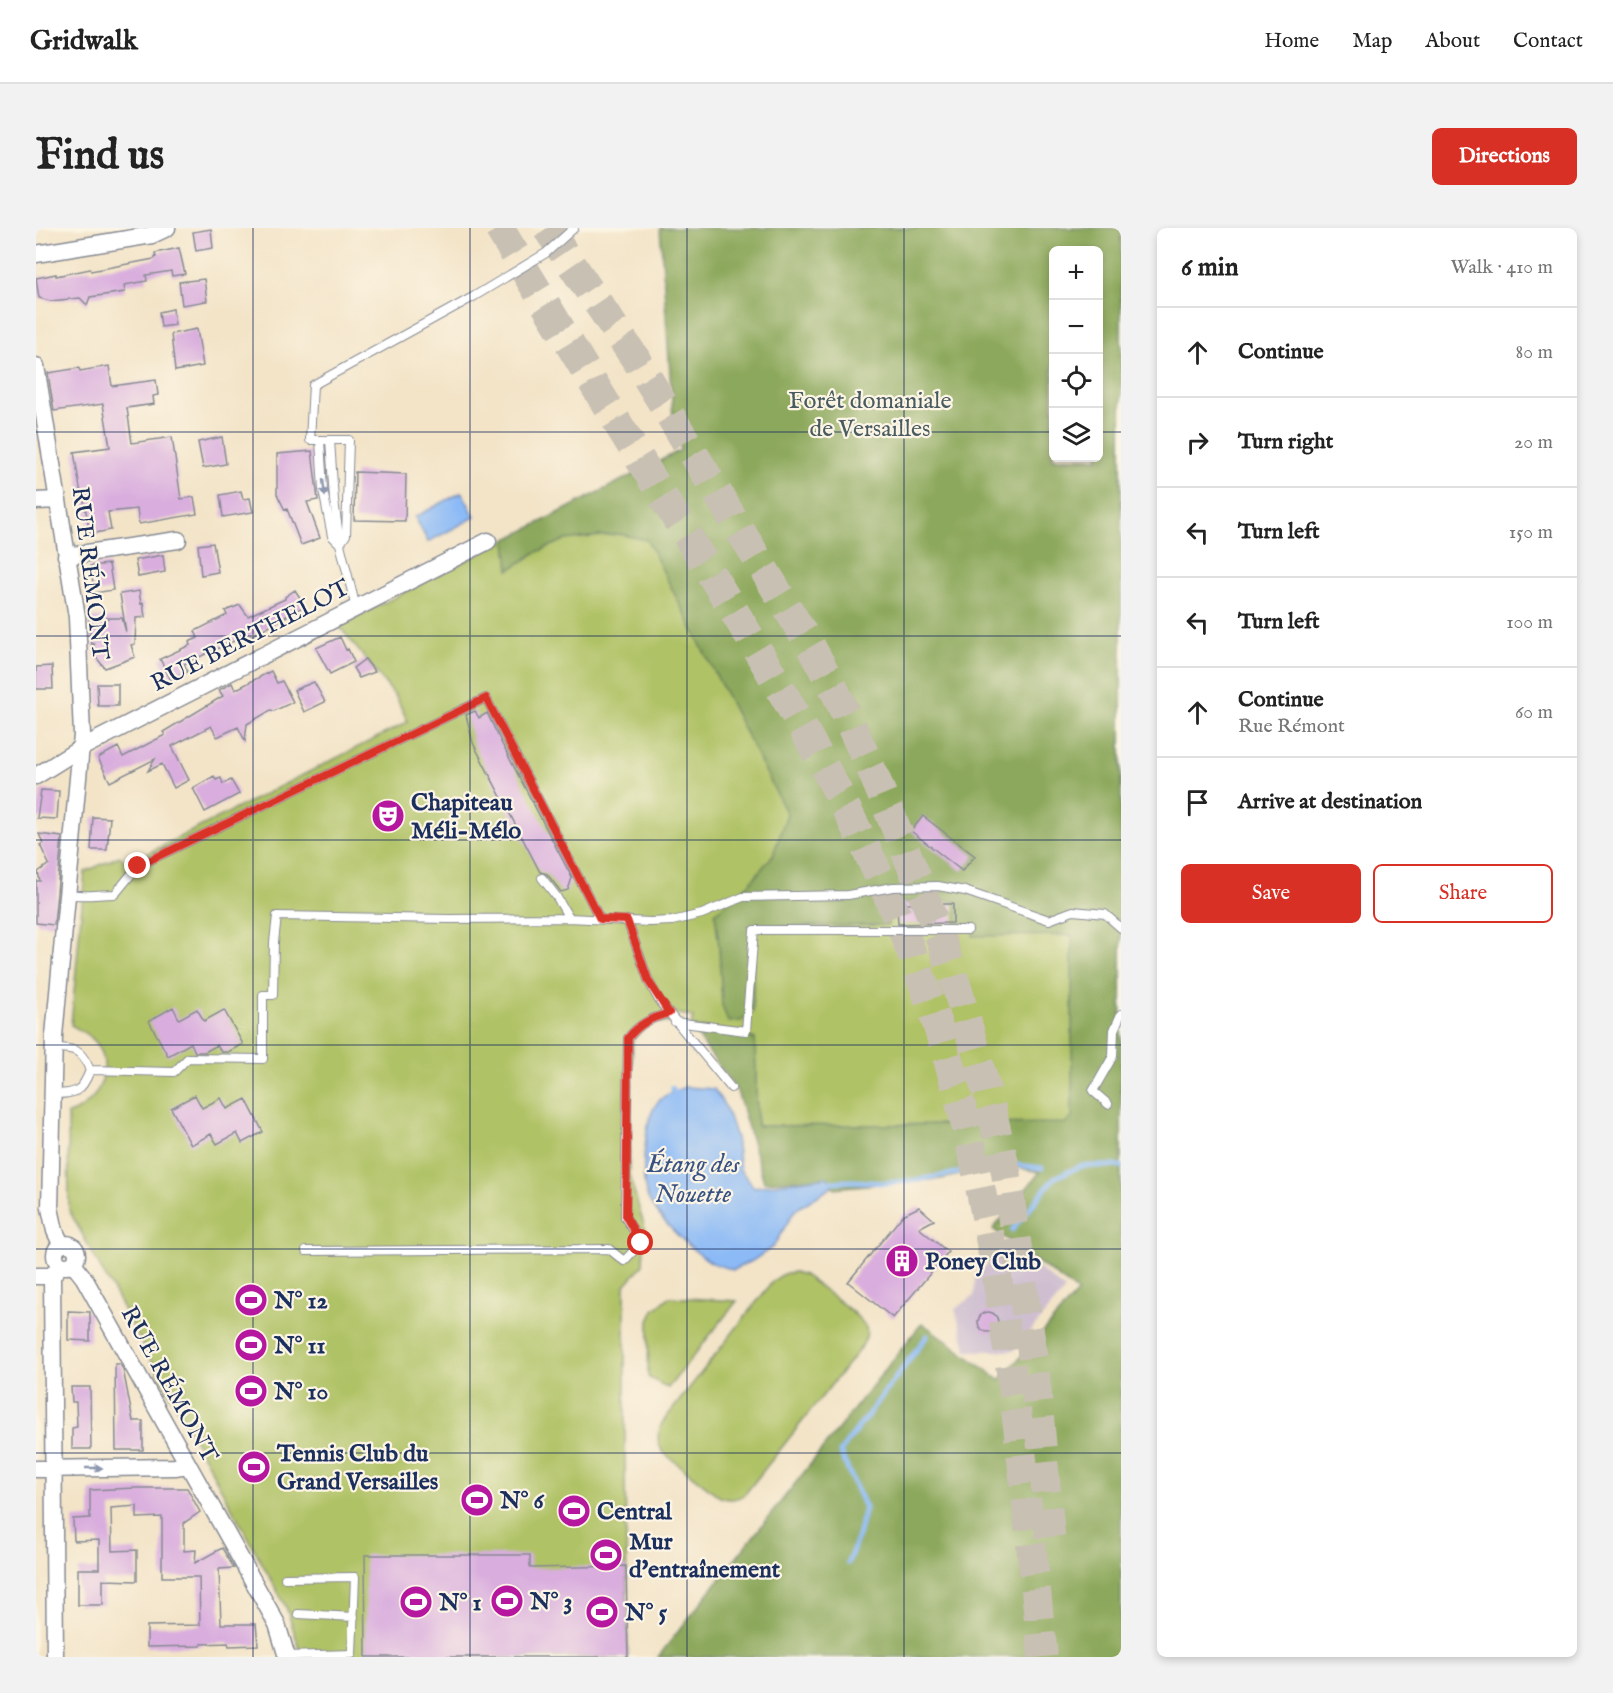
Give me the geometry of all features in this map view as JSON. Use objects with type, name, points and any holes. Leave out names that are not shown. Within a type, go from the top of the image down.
[{"type":"street","points":[[36,254],[152,235],[167,228]]},
{"type":"street","name":"RUE RÉMONT","points":[[36,366],[77,616],[82,735],[54,1048],[45,1069],[52,1094],[51,1208],[55,1231],[61,1244],[70,1244],[75,1248],[77,1257],[55,1270]]},
{"type":"street","points":[[36,501],[58,500]]},
{"type":"street","points":[[66,556],[178,540]]},
{"type":"street","name":"RUE BERTHELOT","points":[[36,776],[81,748],[488,541]]},
{"type":"street","points":[[55,1270],[53,1468],[55,1657]]},
{"type":"street","name":"RUE RÉMONT","points":[[55,1270],[84,1278],[277,1624],[287,1656]]},
{"type":"street","points":[[36,1469],[188,1465]]},
{"type":"lane","points":[[339,535],[349,440],[310,440],[313,385],[537,259],[574,228]]},
{"type":"lane","points":[[320,440],[323,490],[339,535]]},
{"type":"lane","points":[[330,440],[340,544],[356,608]]},
{"type":"lane","points":[[67,894],[91,897],[97,894],[115,894],[138,866],[486,698],[600,919]]},
{"type":"lane","points":[[542,878],[569,918]]},
{"type":"lane","points":[[90,1070],[174,1072],[188,1058],[263,1059],[263,995],[273,995],[277,916],[449,920],[569,918],[650,922],[672,921],[702,914],[743,897],[848,895],[893,887],[938,886],[965,891],[1049,920],[1073,911],[1105,914],[1121,928]]},
{"type":"lane","points":[[627,920],[649,982],[675,1022],[731,1088]]},
{"type":"lane","points":[[675,1022],[746,1031],[754,930],[968,930]]},
{"type":"lane","points":[[306,1251],[609,1249],[624,1260],[641,1243],[626,1217],[628,1038],[637,1026],[651,1018],[669,1013]]},
{"type":"lane","points":[[1108,1104],[1093,1091],[1113,1056],[1114,1030],[1121,1014]]},
{"type":"lane","points":[[52,1094],[71,1094],[80,1089],[86,1082],[90,1070],[82,1055],[76,1050],[54,1048]]},
{"type":"lane","points":[[285,1578],[355,1577],[352,1654],[287,1656]]},
{"type":"lane","points":[[298,1614],[354,1617]]},
{"type":"shaded area","points":[[1007,1242],[1065,1290],[1014,1351],[967,1351],[955,1309],[974,1296],[975,1279]]},
{"type":"green space","name":"Forêt domaniale de Versailles","points":[[660,228],[1121,228],[1121,1657],[658,1657],[922,1323],[1000,1380],[1078,1292],[993,1229],[1040,1172],[1004,1165],[941,1179],[836,1189],[832,1187],[828,1178],[764,1182],[737,1091],[691,1027],[755,1039],[757,1126],[1066,1123],[1072,1118],[1072,935],[973,936],[973,926],[957,926],[956,901],[893,903],[893,910],[888,912],[888,925],[753,927],[753,1011],[741,1021],[728,1022],[722,1005],[715,913],[750,883],[773,855],[787,814],[647,540],[619,534],[565,540],[535,553],[509,570],[506,540],[681,450],[674,432]]},
{"type":"green space","points":[[681,450],[1121,914],[1071,1134],[757,1126],[755,1039],[737,1032],[691,1027],[693,1017],[671,1012],[670,1023],[653,1024],[645,1028],[633,1040],[629,1175],[645,1228],[643,1265],[625,1285],[628,1657],[302,1657],[287,1609],[69,1210],[68,1114],[87,1104],[94,1096],[100,1087],[104,1066],[98,1045],[71,1025],[85,872],[119,856],[128,863],[408,722],[396,697],[339,626]]},
{"type":"green space","points":[[794,1272],[804,1275],[856,1316],[866,1328],[866,1337],[862,1346],[745,1494],[733,1499],[720,1497],[664,1453],[659,1442],[660,1427],[773,1281],[783,1274]]},
{"type":"green space","points":[[669,1297],[737,1301],[668,1388],[648,1377],[649,1321],[654,1310]]},
{"type":"water","points":[[462,492],[475,517],[428,542],[415,517]]},
{"type":"water","name":"Étang des Nouette","points":[[685,1087],[714,1089],[726,1108],[736,1138],[740,1170],[754,1187],[828,1177],[832,1187],[795,1210],[773,1247],[733,1270],[716,1265],[683,1241],[649,1201],[646,1192],[644,1163],[650,1117],[662,1098]]},
{"type":"building","points":[[211,229],[213,248],[196,251],[193,232]]},
{"type":"building","points":[[179,248],[185,274],[172,276],[171,271],[146,275],[147,281],[124,285],[125,292],[90,297],[87,305],[80,298],[50,301],[39,298],[36,278],[90,269],[91,271],[154,259],[155,253]]},
{"type":"building","points":[[204,279],[207,301],[182,305],[179,282]]},
{"type":"building","points":[[173,309],[175,325],[161,327],[159,312]]},
{"type":"building","points":[[197,329],[203,366],[175,371],[171,334]]},
{"type":"building","points":[[109,366],[112,386],[156,380],[158,395],[153,396],[154,404],[127,408],[132,443],[172,437],[181,499],[194,497],[197,514],[139,524],[137,509],[108,512],[111,530],[90,534],[74,452],[110,447],[103,404],[54,411],[48,373]]},
{"type":"building","points":[[222,437],[226,464],[203,468],[198,442]]},
{"type":"building","points":[[312,451],[318,500],[307,502],[320,538],[301,545],[287,509],[285,510],[277,494],[277,454]]},
{"type":"building","points":[[355,472],[406,474],[405,521],[354,520]]},
{"type":"building","points":[[241,491],[243,499],[250,498],[253,512],[223,517],[220,495]]},
{"type":"building","points":[[213,543],[218,572],[201,575],[198,545]]},
{"type":"building","points":[[163,555],[165,572],[138,577],[135,560]]},
{"type":"building","points":[[109,564],[113,590],[95,593],[90,566]]},
{"type":"building","points":[[295,590],[304,604],[303,607],[240,642],[238,639],[184,664],[188,672],[171,680],[160,659],[190,645],[189,642],[198,638],[195,631],[227,615],[225,611],[240,605],[248,616],[285,599]]},
{"type":"building","points":[[139,591],[145,617],[136,618],[135,644],[131,645],[135,657],[105,668],[94,655],[89,618],[122,618],[126,632],[120,594]]},
{"type":"building","points":[[340,637],[354,662],[330,674],[316,648]]},
{"type":"building","points":[[365,659],[375,672],[359,678],[353,668]]},
{"type":"building","points":[[52,666],[53,689],[36,689],[36,667]]},
{"type":"building","points":[[271,671],[277,683],[282,681],[293,702],[274,711],[271,710],[247,724],[245,741],[238,727],[217,737],[211,726],[172,746],[189,780],[174,788],[162,764],[148,771],[155,759],[110,782],[98,758],[118,747],[123,757],[165,735],[163,732],[223,696],[219,690],[232,683],[235,690]]},
{"type":"building","points":[[314,682],[325,702],[304,712],[294,690]]},
{"type":"building","points":[[97,684],[118,684],[118,706],[98,706]]},
{"type":"building","points":[[475,711],[479,718],[487,713],[572,878],[568,890],[561,892],[547,874],[540,872],[473,743],[466,715]]},
{"type":"building","points":[[214,776],[216,780],[221,778],[223,784],[231,780],[239,794],[205,812],[193,788]]},
{"type":"building","points":[[41,790],[59,791],[57,819],[37,818]]},
{"type":"building","points":[[923,816],[975,856],[962,871],[911,831]]},
{"type":"building","points":[[93,817],[110,818],[107,850],[91,850]]},
{"type":"building","points":[[39,834],[62,837],[54,925],[36,923],[36,881],[40,881],[38,872],[49,864],[40,845],[43,843]]},
{"type":"building","points":[[897,904],[953,904],[953,923],[898,924]]},
{"type":"building","points":[[173,1007],[179,1019],[197,1009],[204,1021],[224,1010],[243,1044],[228,1052],[221,1052],[217,1045],[205,1052],[195,1052],[191,1043],[168,1056],[149,1021]]},
{"type":"building","points":[[195,1095],[202,1108],[221,1098],[227,1109],[246,1099],[263,1132],[242,1143],[237,1133],[217,1144],[211,1134],[191,1145],[171,1108]]},
{"type":"building","name":"Poney Club","points":[[919,1207],[934,1220],[919,1228],[948,1252],[893,1318],[848,1282],[903,1215]]},
{"type":"building","points":[[68,1311],[90,1312],[90,1341],[68,1340]]},
{"type":"building","points":[[984,1312],[992,1312],[998,1318],[998,1326],[992,1332],[984,1332],[978,1326],[978,1318]]},
{"type":"building","points":[[115,1364],[120,1364],[123,1369],[133,1421],[143,1421],[143,1450],[116,1450]]},
{"type":"building","points":[[71,1387],[90,1387],[91,1449],[72,1449],[72,1428],[77,1427],[76,1402],[72,1402]]},
{"type":"building","points":[[187,1488],[200,1512],[184,1523],[184,1551],[196,1550],[195,1563],[222,1548],[234,1568],[219,1569],[221,1624],[256,1624],[258,1645],[229,1646],[228,1643],[147,1647],[147,1626],[200,1625],[199,1577],[162,1577],[162,1517],[137,1518],[137,1506],[111,1508],[112,1551],[137,1550],[137,1581],[103,1580],[103,1605],[78,1605],[78,1569],[99,1569],[99,1540],[74,1541],[73,1519],[90,1518],[90,1490]]},
{"type":"building","points":[[365,1555],[530,1555],[530,1568],[626,1566],[628,1657],[366,1657]]},
{"type":"waterway","points":[[830,1182],[886,1183],[917,1180],[1008,1164],[1042,1168]]},
{"type":"waterway","points":[[1012,1230],[1054,1178],[1081,1166],[1121,1166]]},
{"type":"waterway","points":[[848,1563],[865,1508],[840,1452],[927,1336]]},
{"type":"tunnel","points":[[499,228],[743,626],[813,745],[876,869],[928,997],[953,1077],[974,1158],[991,1240],[1016,1407],[1043,1657]]},
{"type":"tunnel","points":[[547,228],[637,361],[811,647],[834,689],[873,773],[940,937],[990,1104],[1006,1172],[1034,1365],[1051,1544]]},
{"type":"place","name":"Chapiteau Méli-Mélo","points":[[388,816]]},
{"type":"place","name":"Poney Club","points":[[902,1261]]},
{"type":"place","name":"N° 12","points":[[251,1300]]},
{"type":"place","name":"N° 11","points":[[251,1345]]},
{"type":"place","name":"N° 10","points":[[251,1391]]},
{"type":"place","name":"Tennis Club du Grand Versailles","points":[[254,1467]]},
{"type":"place","name":"N° 6","points":[[477,1500]]},
{"type":"place","name":"Central","points":[[574,1511]]},
{"type":"place","name":"Mur d'entraînement","points":[[606,1555]]},
{"type":"place","name":"N° 3","points":[[507,1601]]},
{"type":"place","name":"N° 1","points":[[416,1602]]},
{"type":"place","name":"N° 5","points":[[602,1612]]},
{"type":"route","points":[[138,866],[486,698],[600,919],[627,920],[649,982],[669,1013],[651,1018],[637,1026],[628,1038],[626,1217],[641,1243]]}]
